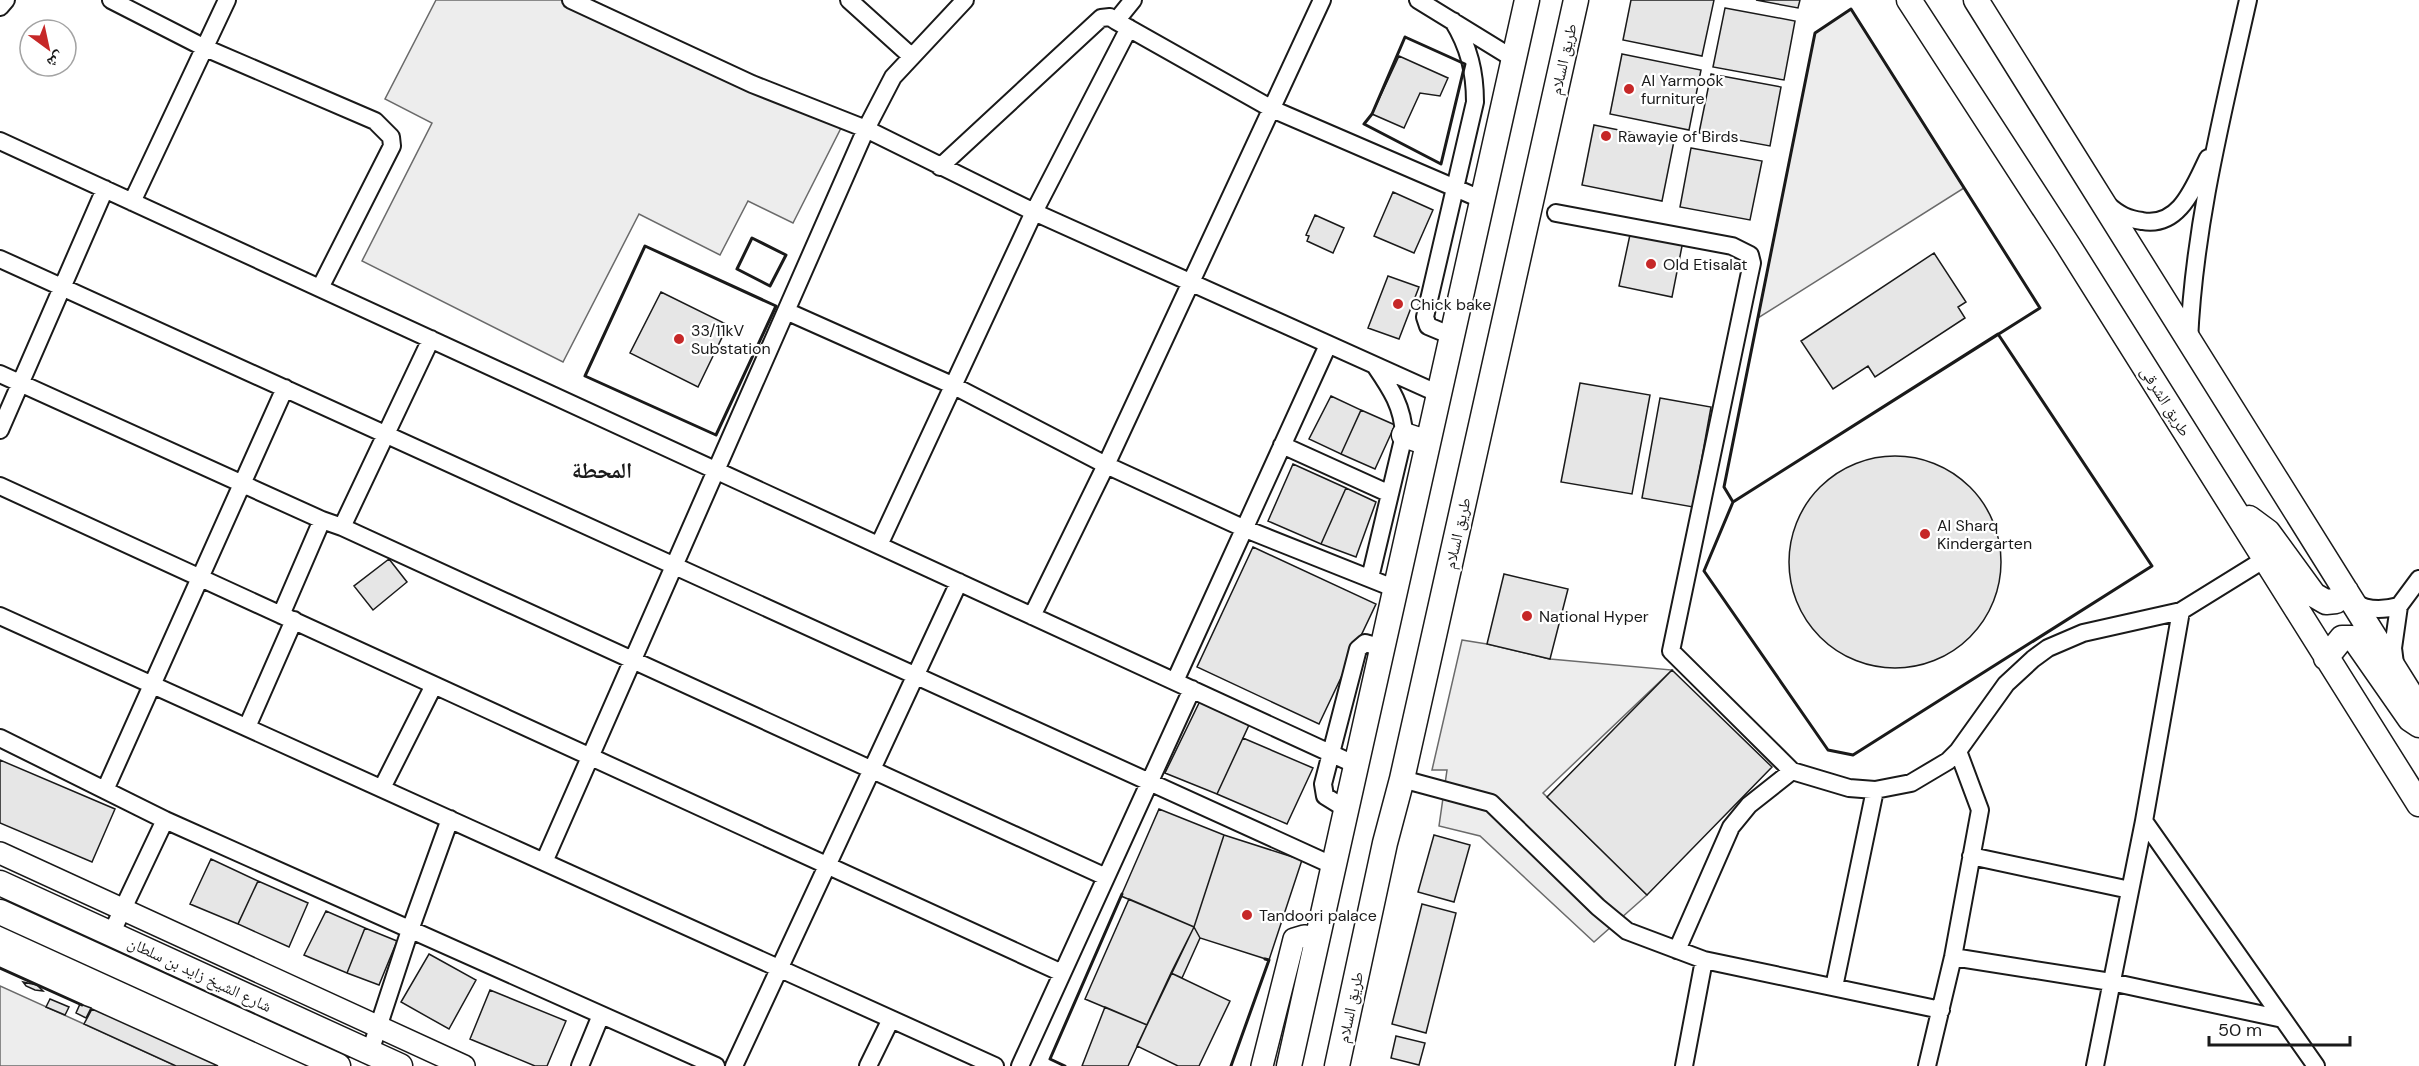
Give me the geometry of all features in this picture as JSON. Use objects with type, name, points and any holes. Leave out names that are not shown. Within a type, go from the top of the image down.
[{"type":"main road","points":[[1289,1066],[1527,0]]},
{"type":"main road","name":"طريق السلام","points":[[1337,1066],[1576,0]]},
{"type":"main road","name":"طريق الشرقى","points":[[1909,0],[2229,501],[2419,804]]},
{"type":"main road","points":[[1976,0],[2419,708]]},
{"type":"main road","points":[[1404,435],[1428,443]]},
{"type":"main road","points":[[2229,501],[2268,532],[2314,595],[2326,602],[2350,596]]},
{"type":"main road","points":[[2326,658],[2342,638],[2352,638],[2410,719],[2419,725]]},
{"type":"main road","name":"شارع الشيخ زايد بن سلطان","points":[[0,883],[400,1066]]},
{"type":"main road","name":"شارع الشيخ زايد بن سلطان","points":[[0,912],[338,1066]]},
{"type":"street","points":[[0,7],[6,0]]},
{"type":"street","points":[[111,0],[203,47],[375,121],[392,137],[392,146],[320,288]]},
{"type":"street","points":[[132,202],[227,0]]},
{"type":"street","points":[[571,0],[752,84],[866,129],[1034,212],[1439,394]]},
{"type":"street","points":[[849,0],[911,56]]},
{"type":"street","points":[[544,862],[866,129],[893,77],[964,0]]},
{"type":"street","points":[[879,545],[1133,0]]},
{"type":"street","points":[[1032,616],[1106,465],[1188,283],[1322,0]]},
{"type":"street","points":[[1418,0],[1514,59]]},
{"type":"street","points":[[2189,341],[2191,295],[2216,144],[2248,0]]},
{"type":"street","points":[[940,167],[1101,18],[1110,17],[1272,109],[1483,200]]},
{"type":"street","points":[[1452,336],[1428,326],[1425,317],[1475,102],[1475,85],[1468,51],[1453,21]]},
{"type":"street","points":[[0,141],[1356,765]]},
{"type":"street","points":[[2104,202],[2121,216],[2154,223],[2176,213],[2188,198],[2216,144]]},
{"type":"street","points":[[0,430],[105,189]]},
{"type":"street","points":[[1556,213],[1732,246],[1750,255],[1752,262],[1671,651],[1792,771],[1850,788],[1875,790],[1911,783],[1935,771],[1959,751],[2006,684],[2048,648],[2083,633],[2181,611],[2265,559]]},
{"type":"street","points":[[0,259],[1334,866]]},
{"type":"street","points":[[786,311],[952,386],[1106,465],[1243,528],[1396,589]]},
{"type":"street","points":[[342,527],[431,339]]},
{"type":"street","points":[[1175,681],[1328,345]]},
{"type":"street","points":[[1370,578],[1404,435],[1402,412],[1398,402],[1375,366]]},
{"type":"street","points":[[0,374],[342,527],[1106,877]]},
{"type":"street","points":[[105,790],[154,685],[285,388]]},
{"type":"street","points":[[1282,445],[1390,494]]},
{"type":"street","points":[[0,486],[1062,973]]},
{"type":"street","points":[[247,727],[322,520]]},
{"type":"street","points":[[2396,669],[2393,648],[2399,606],[2419,579]]},
{"type":"street","points":[[734,1066],[959,582]]},
{"type":"street","points":[[2350,596],[2363,608],[2383,609],[2399,606]]},
{"type":"street","points":[[2095,1066],[2144,821],[2181,611]]},
{"type":"street","points":[[0,616],[996,1066]]},
{"type":"street","points":[[1347,809],[1330,800],[1323,790],[1331,752],[1358,649],[1365,643],[1383,648]]},
{"type":"street","points":[[382,788],[434,685]]},
{"type":"street","points":[[1020,1066],[1192,689]]},
{"type":"street","points":[[0,738],[165,820],[716,1066]]},
{"type":"street","points":[[1927,1066],[1953,957],[1980,810],[1959,751]]},
{"type":"street","points":[[1677,950],[1731,827],[1749,804],[1792,771]]},
{"type":"street","points":[[1402,779],[1491,803],[1611,919],[1628,931],[1704,960],[1941,1010]]},
{"type":"street","points":[[1834,987],[1875,790]]},
{"type":"street","points":[[370,1052],[450,819]]},
{"type":"street","points":[[111,934],[165,820]]},
{"type":"street","points":[[2144,821],[2316,1066]]},
{"type":"street","points":[[0,853],[464,1066]]},
{"type":"street","points":[[1971,856],[2130,890]]},
{"type":"street","points":[[1262,1066],[1294,939],[1304,936],[1318,938]]},
{"type":"street","points":[[1953,957],[2111,982],[2283,1019]]},
{"type":"street","points":[[1684,1066],[1704,960]]},
{"type":"street","points":[[580,1066],[601,1015]]},
{"type":"street","points":[[868,1066],[891,1019]]},
{"type":"shaded area","points":[[436,0],[592,0],[842,126],[793,223],[748,201],[720,255],[639,214],[563,362],[362,261],[432,123],[385,99]]},
{"type":"shaded area","points":[[1851,9],[1964,188],[1758,318],[1815,33]]},
{"type":"shaded area","points":[[1462,640],[1550,659],[1672,670],[1543,793],[1647,895],[1594,942],[1480,836],[1439,826],[1447,770],[1432,770]]},
{"type":"shaded area","points":[[0,986],[84,1024],[176,1066],[0,1066]]},
{"type":"building","points":[[1631,0],[1714,0],[1702,56],[1623,40]]},
{"type":"building","points":[[1756,0],[1800,0],[1798,8]]},
{"type":"building","points":[[1725,8],[1795,21],[1784,80],[1713,67]]},
{"type":"building","points":[[1622,54],[1701,70],[1689,130],[1610,114]]},
{"type":"building","points":[[1399,56],[1448,78],[1440,96],[1420,93],[1404,128],[1372,114]]},
{"type":"building","points":[[1711,74],[1781,87],[1770,146],[1699,133]]},
{"type":"building","points":[[1594,125],[1674,141],[1662,201],[1582,185]]},
{"type":"building","points":[[1691,148],[1762,161],[1750,220],[1680,207]]},
{"type":"building","points":[[1393,192],[1433,210],[1414,253],[1374,236]]},
{"type":"building","points":[[1315,215],[1344,228],[1333,253],[1307,241],[1309,236],[1306,235]]},
{"type":"building","name":"Old Etisalat","points":[[1631,230],[1683,241],[1672,297],[1619,286]]},
{"type":"building","points":[[1934,253],[1966,302],[1958,307],[1965,318],[1875,377],[1868,366],[1833,389],[1801,341]]},
{"type":"building","points":[[1388,276],[1419,287],[1399,339],[1368,328]]},
{"type":"building","name":"33/11kV Substation","points":[[661,292],[728,325],[698,387],[630,353]]},
{"type":"building","points":[[1580,383],[1650,395],[1632,494],[1561,482]]},
{"type":"building","points":[[1331,396],[1361,410],[1341,454],[1309,439]]},
{"type":"building","points":[[1660,398],[1711,407],[1693,507],[1642,498]]},
{"type":"building","points":[[1361,410],[1395,425],[1375,469],[1341,454]]},
{"type":"building","points":[[1885,456],[1905,456],[1926,460],[1945,468],[1970,487],[1983,503],[1993,521],[1999,541],[2001,562],[1999,583],[1993,603],[1983,621],[1970,637],[1945,656],[1926,664],[1905,668],[1885,668],[1864,664],[1845,656],[1813,629],[1801,612],[1793,593],[1789,572],[1789,552],[1793,531],[1801,512],[1828,480],[1845,468],[1864,460]]},
{"type":"building","points":[[1293,464],[1346,488],[1321,544],[1268,521]]},
{"type":"building","points":[[1346,488],[1376,502],[1356,557],[1321,544]]},
{"type":"building","points":[[1253,547],[1376,604],[1319,724],[1197,667]]},
{"type":"building","points":[[389,559],[407,582],[373,610],[354,586]]},
{"type":"building","name":"National Hyper","points":[[1504,574],[1568,589],[1550,659],[1487,644]]},
{"type":"building","points":[[1672,670],[1772,767],[1647,895],[1547,797]]},
{"type":"building","points":[[1200,701],[1249,725],[1217,794],[1165,773]]},
{"type":"building","points":[[1243,738],[1313,768],[1287,824],[1217,794]]},
{"type":"building","points":[[0,760],[115,809],[92,862],[0,823]]},
{"type":"building","points":[[1159,809],[1224,835],[1194,927],[1121,896]]},
{"type":"building","points":[[1224,835],[1302,860],[1269,960],[1200,938],[1194,927]]},
{"type":"building","points":[[1434,835],[1470,845],[1454,902],[1418,892]]},
{"type":"building","points":[[211,859],[258,881],[238,924],[190,904]]},
{"type":"building","points":[[258,881],[308,903],[289,947],[238,924]]},
{"type":"building","points":[[1129,899],[1194,927],[1147,1025],[1085,999]]},
{"type":"building","points":[[1422,904],[1456,913],[1426,1033],[1392,1024]]},
{"type":"building","points":[[326,911],[365,928],[347,973],[304,955]]},
{"type":"building","points":[[1194,927],[1200,938],[1182,978],[1171,973]]},
{"type":"building","points":[[365,928],[397,941],[379,985],[347,973]]},
{"type":"building","points":[[429,954],[476,980],[449,1029],[401,1002]]},
{"type":"building","points":[[1171,973],[1230,1001],[1199,1066],[1178,1066],[1137,1046]]},
{"type":"building","points":[[23,982],[37,985],[43,991],[26,986]]},
{"type":"building","points":[[490,990],[566,1021],[547,1066],[535,1066],[470,1039]]},
{"type":"building","points":[[50,999],[69,1007],[65,1015],[46,1007]]},
{"type":"building","points":[[80,1004],[91,1008],[86,1018],[76,1013]]},
{"type":"building","points":[[1105,1007],[1147,1025],[1128,1066],[1082,1066]]},
{"type":"building","points":[[92,1009],[218,1066],[176,1066],[84,1024]]},
{"type":"building","points":[[1396,1036],[1425,1043],[1419,1065],[1391,1058]]},
{"type":"wall","points":[[1851,9],[2040,308],[1733,502],[1724,487],[1815,33],[1851,9]]},
{"type":"wall","points":[[1405,37],[1465,64],[1441,164],[1364,124],[1372,114],[1405,37]]},
{"type":"wall","points":[[752,238],[786,255],[770,286],[737,269],[752,238]]},
{"type":"wall","points":[[645,246],[776,306],[716,435],[585,376],[645,246]]},
{"type":"wall","points":[[1998,334],[2152,566],[1853,755],[1828,750],[1704,571],[1733,502],[1998,334]]},
{"type":"wall","points":[[1065,1066],[1050,1059],[1122,894]]},
{"type":"wall","points":[[1231,1066],[1269,960],[1265,959]]},
{"type":"wall","points":[[0,968],[82,1005]]},
{"type":"place","name":"Al Yarmook furniture","points":[[1629,89]]},
{"type":"place","name":"Rawayie of Birds","points":[[1606,136]]},
{"type":"place","name":"Old Etisalat","points":[[1651,264]]},
{"type":"place","name":"Chick bake","points":[[1398,304]]},
{"type":"place","name":"33/11kV Substation","points":[[679,339]]},
{"type":"place","name":"Al Sharq Kindergarten","points":[[1925,534]]},
{"type":"place","name":"National Hyper","points":[[1527,616]]},
{"type":"place","name":"Tandoori palace","points":[[1247,915]]},
{"type":"district","name":"المحطة","points":[[602,470]]}]
